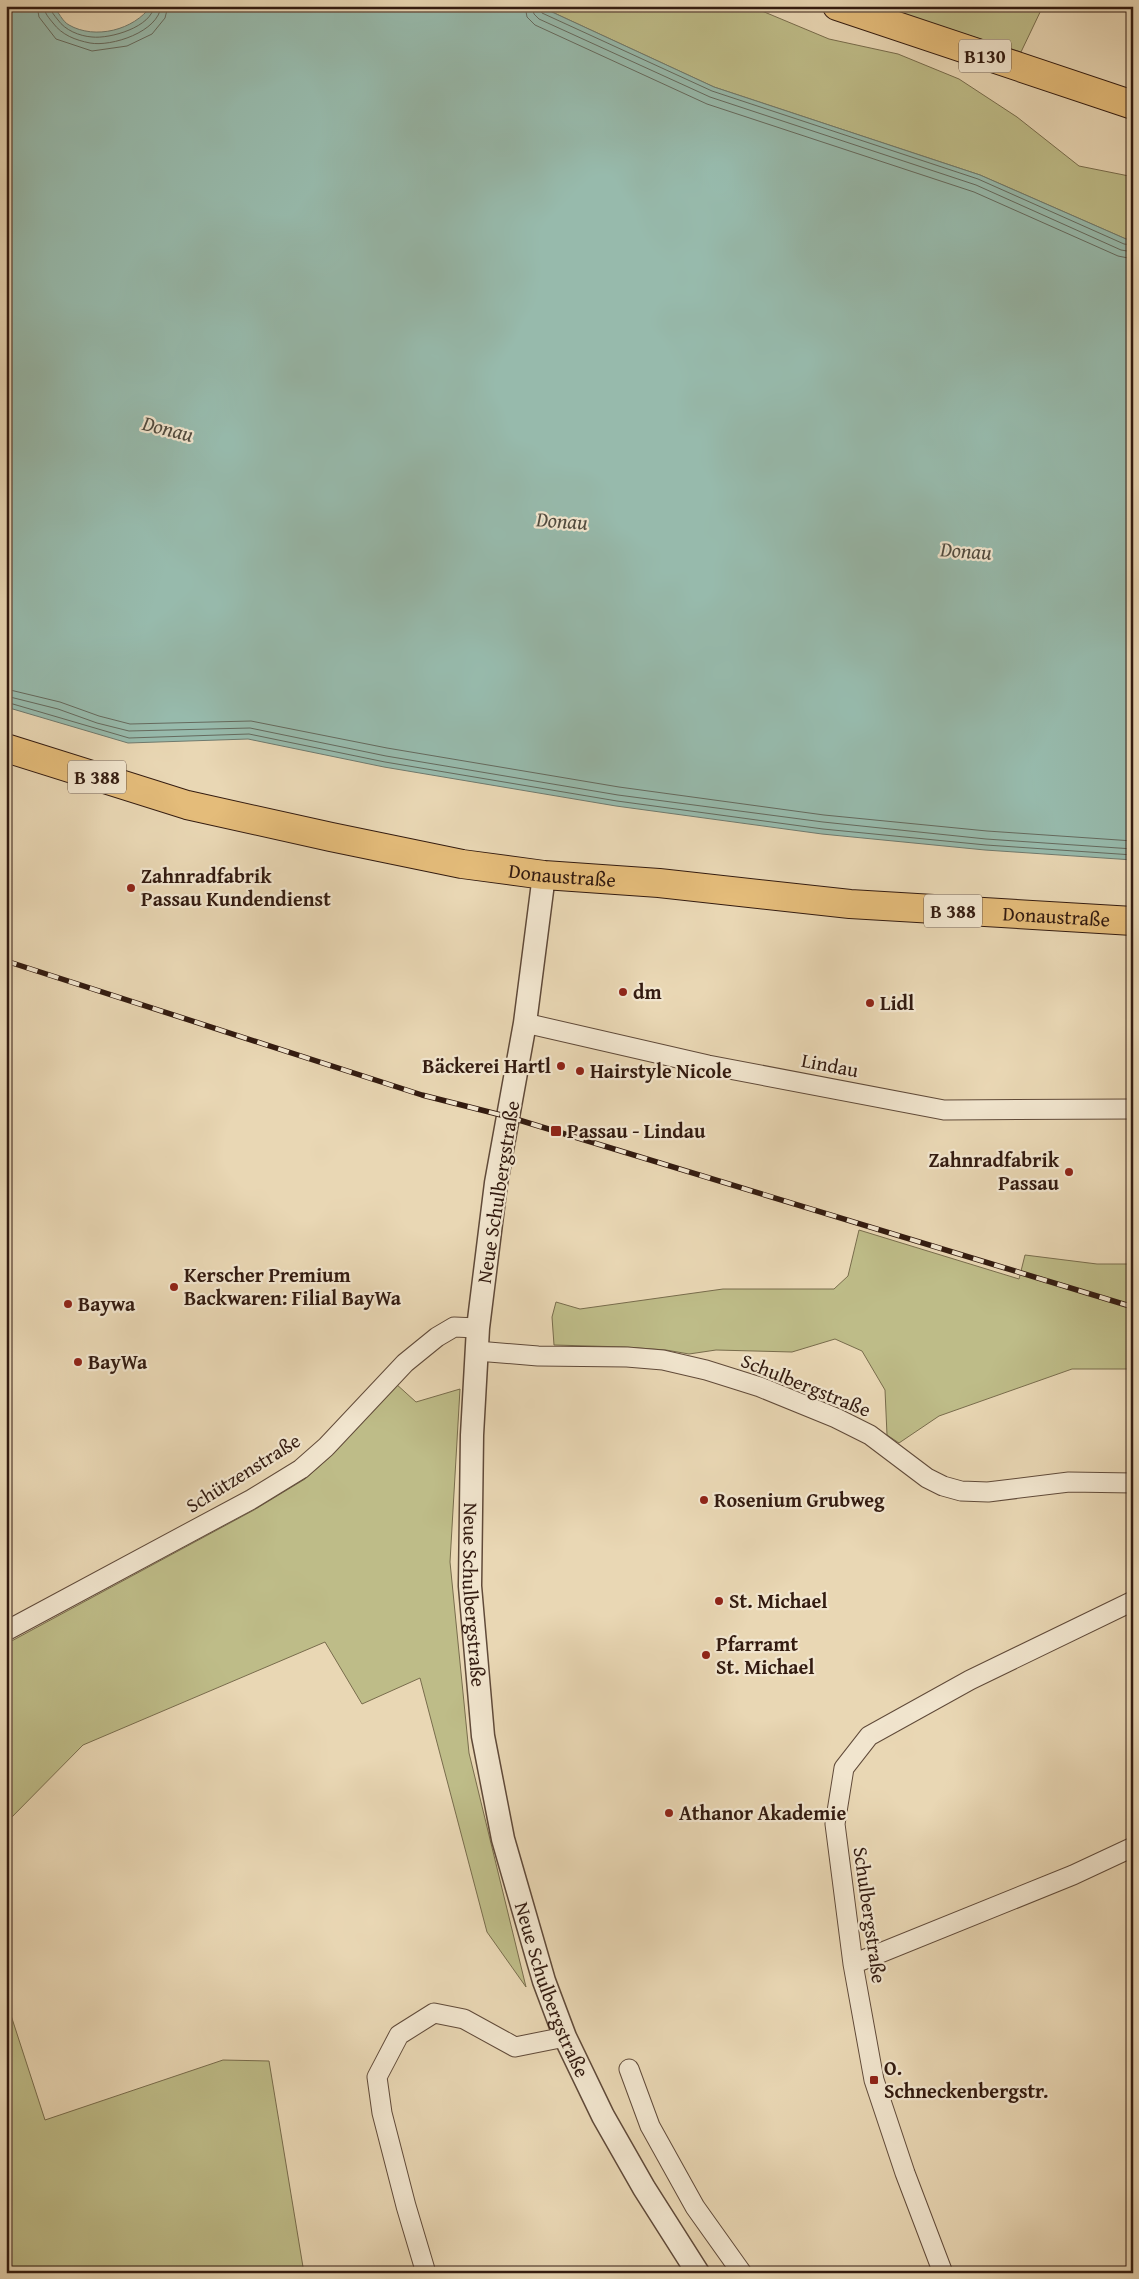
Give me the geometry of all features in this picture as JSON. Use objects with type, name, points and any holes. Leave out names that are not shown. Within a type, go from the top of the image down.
[{"type":"main road","name":"B130","points":[[837,6],[1133,105]]},
{"type":"main road","name":"Donaustraße","points":[[6,748],[187,805],[453,862],[544,875],[659,883],[850,904],[1133,921]]},
{"type":"street","name":"Neue Schulbergstraße","points":[[544,875],[524,1023],[496,1183],[478,1328],[472,1435],[470,1586],[482,1736],[503,1839],[544,1981],[565,2038],[604,2116],[644,2188],[698,2273]]},
{"type":"street","name":"Lindau","points":[[524,1023],[708,1065],[944,1110],[1133,1109]]},
{"type":"street","name":"Schützenstraße","points":[[6,1631],[252,1499],[301,1468],[326,1447],[405,1363],[437,1337],[454,1327],[478,1328]]},
{"type":"street","name":"Schulbergstraße","points":[[477,1351],[538,1356],[627,1357],[663,1360],[706,1370],[760,1387],[836,1418],[870,1435],[927,1478],[961,1491],[988,1492],[1069,1482],[1133,1483]]},
{"type":"street","name":"Schulbergstraße","points":[[943,2273],[905,2173],[874,2080],[853,1964],[835,1824],[844,1768],[869,1736],[970,1680],[1133,1601]]},
{"type":"street","points":[[853,1964],[1074,1875],[1133,1847]]},
{"type":"street","points":[[426,2273],[406,2206],[382,2113],[377,2077],[399,2035],[434,2013],[464,2019],[516,2047],[565,2038]]},
{"type":"street","points":[[629,2069],[650,2126],[695,2207],[742,2273]]},
{"type":"shaded area","points":[[539,6],[750,6],[829,39],[898,54],[959,79],[1017,117],[1079,166],[1129,176],[1133,175],[1133,241],[980,175],[714,87]]},
{"type":"shaded area","points":[[877,6],[1043,6],[1021,52]]},
{"type":"shaded area","points":[[859,1230],[1019,1279],[1025,1255],[1097,1264],[1133,1264],[1133,1369],[1072,1369],[939,1416],[899,1443],[887,1435],[885,1390],[862,1351],[835,1339],[792,1352],[716,1350],[689,1354],[625,1347],[554,1345],[552,1317],[556,1302],[580,1309],[723,1289],[834,1289],[848,1276]]},
{"type":"shaded area","points":[[395,1383],[416,1402],[460,1389],[450,1562],[469,1753],[526,1987],[487,1932],[420,1678],[362,1704],[325,1642],[83,1745],[6,1823],[6,1644],[254,1510],[305,1479],[332,1455]]},
{"type":"shaded area","points":[[6,2000],[45,2120],[223,2060],[269,2061],[304,2273],[6,2273]]},
{"type":"water","name":"Donau","points":[[6,6],[54,6],[67,24],[90,32],[102,32],[124,27],[144,14],[151,6],[539,6],[714,87],[980,175],[1133,241],[1133,860],[985,850],[822,834],[616,806],[384,767],[248,739],[128,743],[6,707]]},
{"type":"railway","points":[[6,961],[422,1095],[509,1117],[1133,1307]]},
{"type":"place","name":"Zahnradfabrik Passau Kundendienst","points":[[131,888]]},
{"type":"place","name":"dm","points":[[623,992]]},
{"type":"place","name":"Lidl","points":[[870,1003]]},
{"type":"place","name":"Bäckerei Hartl","points":[[561,1066]]},
{"type":"place","name":"Hairstyle Nicole","points":[[580,1071]]},
{"type":"place","name":"Passau - Lindau","points":[[556,1131]]},
{"type":"place","name":"Zahnradfabrik Passau","points":[[1069,1172]]},
{"type":"place","name":"Kerscher Premium Backwaren: Filial BayWa","points":[[174,1287]]},
{"type":"place","name":"Baywa","points":[[68,1304]]},
{"type":"place","name":"BayWa","points":[[78,1362]]},
{"type":"place","name":"Rosenium Grubweg","points":[[704,1500]]},
{"type":"place","name":"St. Michael","points":[[719,1601]]},
{"type":"place","name":"Pfarramt St. Michael","points":[[706,1655]]},
{"type":"place","name":"Athanor Akademie","points":[[669,1813]]},
{"type":"place","name":"O. Schneckenbergstr.","points":[[874,2080]]}]
